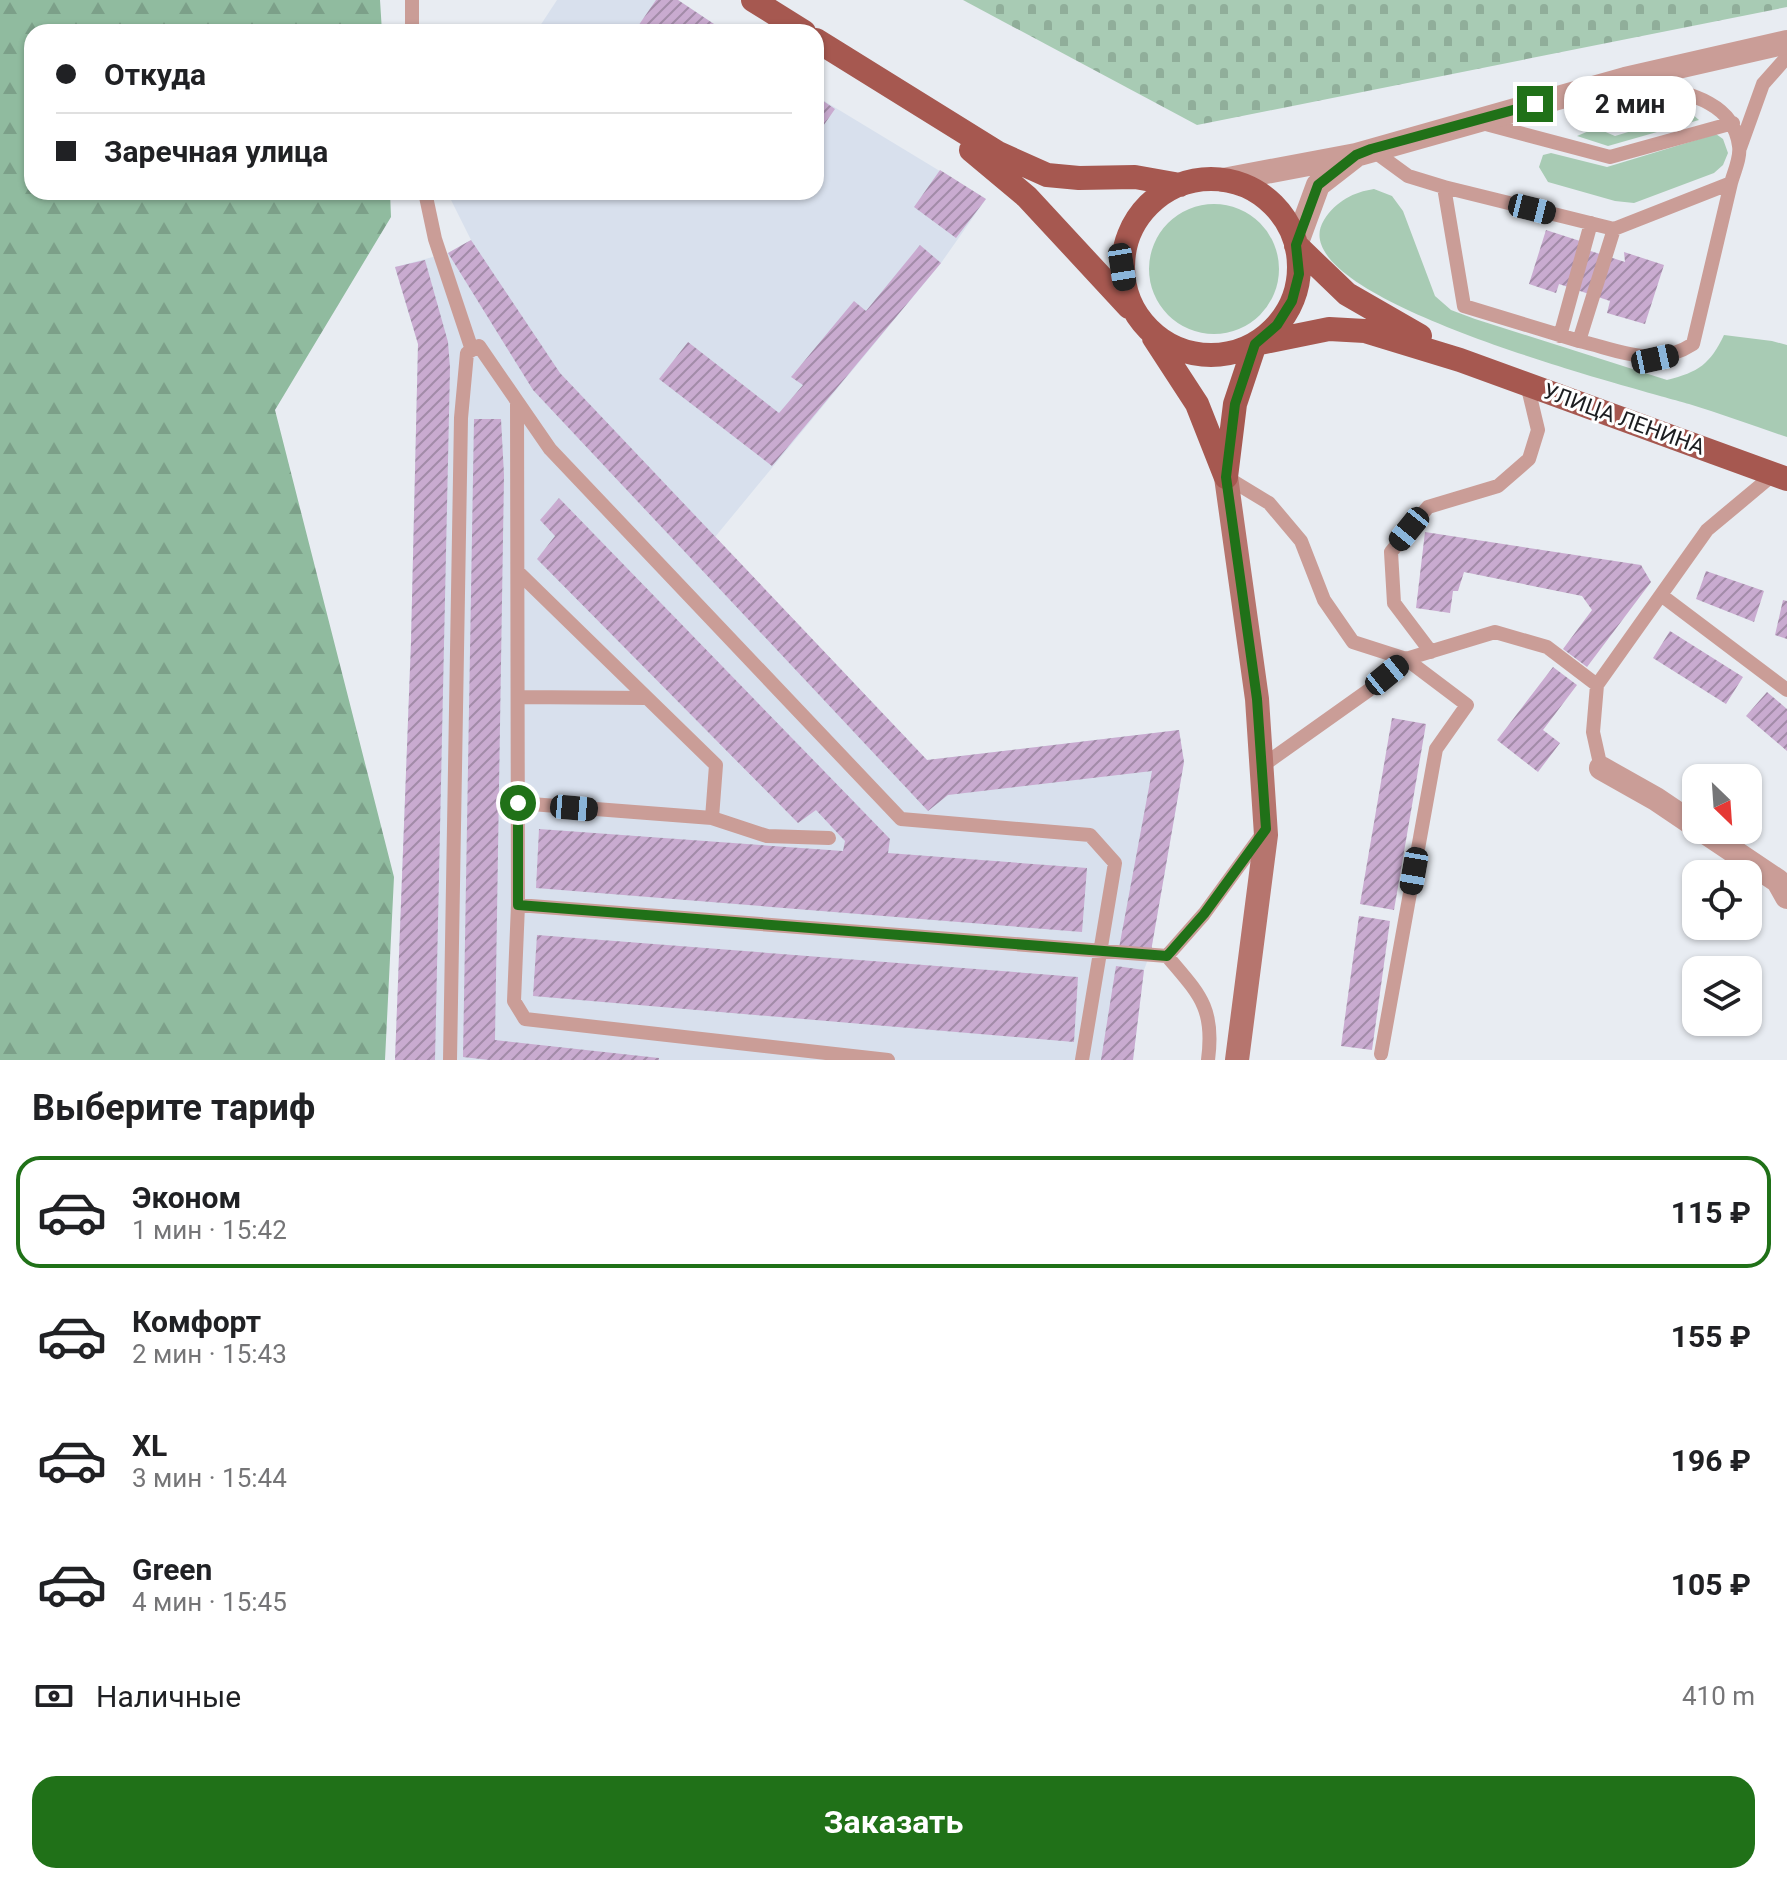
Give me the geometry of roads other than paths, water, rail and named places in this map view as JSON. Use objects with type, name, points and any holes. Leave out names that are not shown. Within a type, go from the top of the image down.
[{"type":"main road","points":[[753,0],[785,24]]},
{"type":"main road","points":[[824,45],[998,153],[1047,175],[1135,177],[1180,185]]},
{"type":"main road","points":[[911,99],[1027,197],[1143,323],[1171,346],[1199,355],[1228,354],[1255,344],[1329,329],[1365,331],[1460,360]]},
{"type":"main road","points":[[1226,477],[1235,404],[1255,344],[1277,325],[1292,301],[1299,274],[1296,245],[1286,221],[1270,202],[1248,187],[1223,180],[1201,180],[1180,185],[1157,198],[1138,217],[1127,241],[1122,267],[1126,294],[1197,404],[1226,477],[1257,699],[1266,829],[1237,1060]]},
{"type":"main road","points":[[1296,245],[1347,294],[1460,360]]},
{"type":"main road","name":"УЛИЦА ЛЕНИНА","points":[[1460,360],[1781,477]]},
{"type":"street","points":[[1223,180],[1363,152],[1625,79],[1787,42]]},
{"type":"street","points":[[1296,245],[1318,185],[1363,152]]},
{"type":"street","points":[[1601,768],[1682,817]]},
{"type":"street","points":[[1723,844],[1778,881],[1787,897]]},
{"type":"lane","points":[[412,0],[412,24]]},
{"type":"lane","points":[[1444,187],[1464,306],[1560,336],[1655,359],[1677,354],[1693,344],[1740,148],[1763,84],[1787,57]]},
{"type":"lane","points":[[1625,79],[1709,101],[1733,123],[1740,148]]},
{"type":"lane","points":[[1474,120],[1610,157],[1733,123]]},
{"type":"lane","points":[[1363,152],[1408,176],[1614,229],[1731,183]]},
{"type":"lane","points":[[427,200],[435,239],[472,350]]},
{"type":"lane","points":[[1560,336],[1591,223]]},
{"type":"lane","points":[[1579,341],[1614,229]]},
{"type":"lane","points":[[450,1060],[461,418],[467,353],[479,346],[550,449],[901,819],[1090,835],[1115,863],[1082,1060]]},
{"type":"lane","points":[[1431,652],[1394,603],[1391,552],[1428,507],[1498,486],[1529,459],[1538,430],[1527,384]]},
{"type":"lane","points":[[517,402],[518,905],[514,1001],[525,1019],[888,1060]]},
{"type":"lane","points":[[1226,477],[1269,503],[1301,541],[1324,600],[1353,642],[1406,659],[1467,705],[1436,749],[1381,1054]]},
{"type":"lane","points":[[1601,768],[1593,732],[1597,685],[1707,530],[1781,477]]},
{"type":"lane","points":[[518,572],[716,765],[712,818]]},
{"type":"lane","points":[[1661,595],[1787,690]]},
{"type":"lane","points":[[1262,766],[1369,690],[1406,659],[1495,632],[1547,647],[1597,685]]},
{"type":"lane","points":[[518,697],[647,698]]},
{"type":"lane","points":[[518,803],[712,818],[767,836],[829,838]]},
{"type":"lane","points":[[1167,956],[1204,914],[1266,829]]},
{"type":"lane","points":[[518,905],[1167,956],[1204,1000],[1211,1040],[1208,1060]]}]
